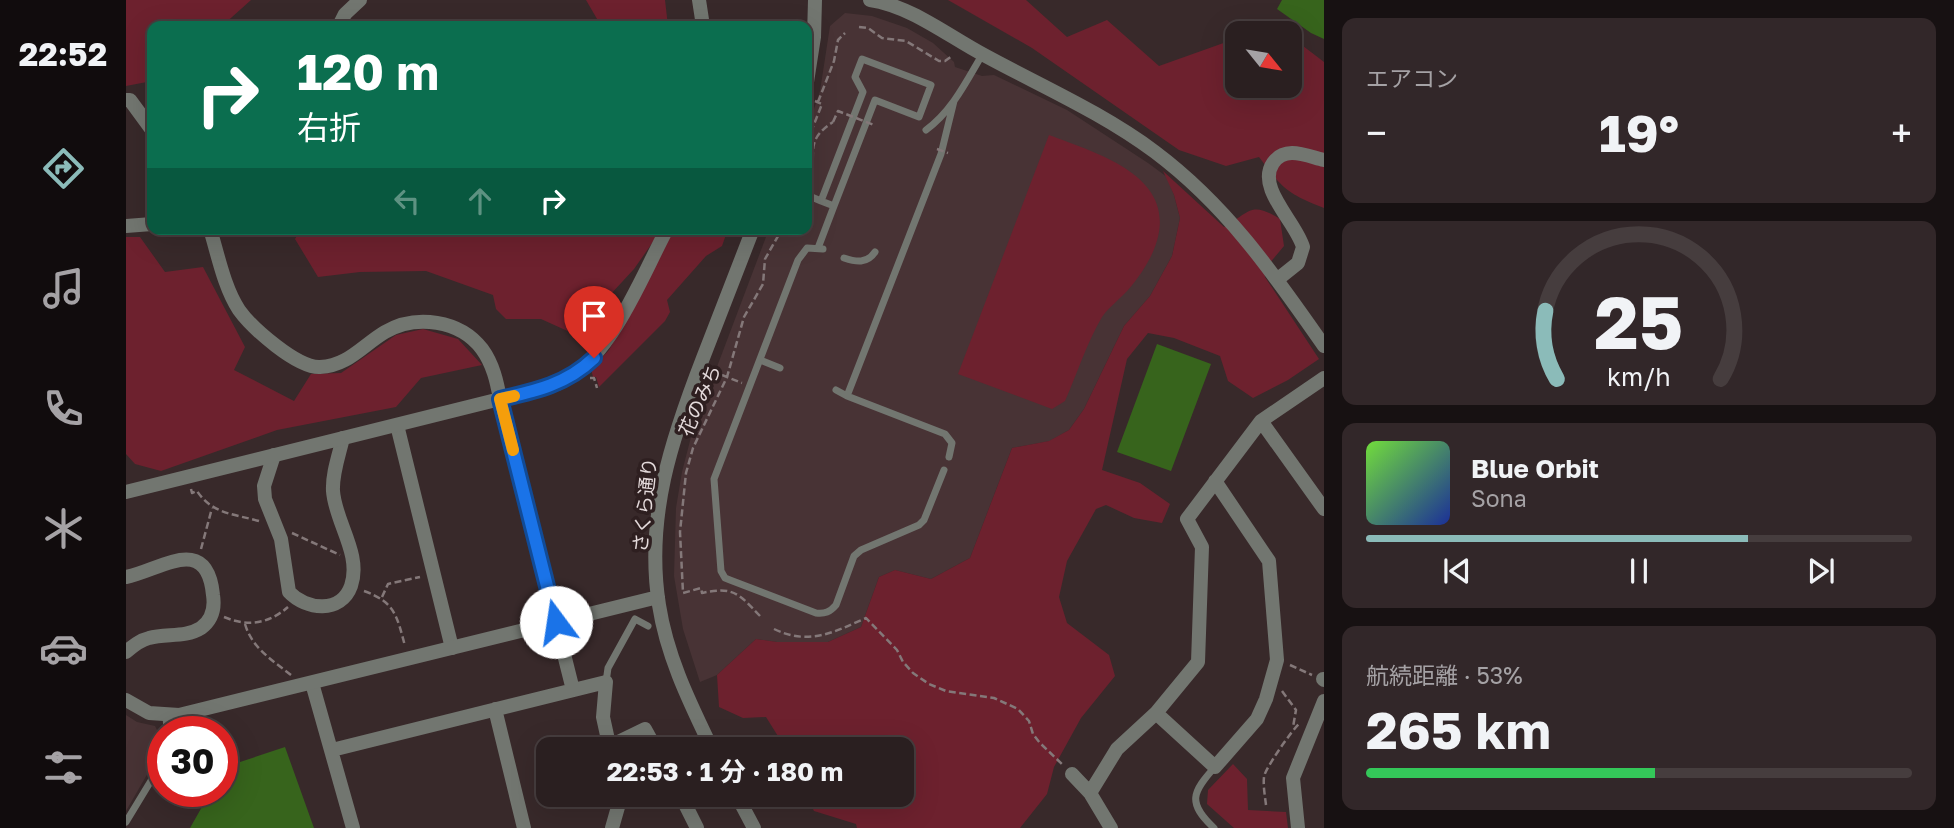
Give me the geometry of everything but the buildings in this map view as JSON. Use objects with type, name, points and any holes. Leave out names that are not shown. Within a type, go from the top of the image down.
[{"type":"street","points":[[342,21],[360,0]]},
{"type":"street","points":[[699,0],[702,21]]},
{"type":"street","points":[[812,50],[815,0]]},
{"type":"street","points":[[870,0],[908,13],[1101,118],[1152,150],[1214,203],[1256,249],[1322,341]]},
{"type":"street","points":[[126,100],[130,100],[147,123]]},
{"type":"street","points":[[1278,279],[1298,263],[1303,247],[1274,196],[1268,174],[1279,156],[1288,152],[1324,160]]},
{"type":"street","points":[[126,226],[147,224]]},
{"type":"street","points":[[212,235],[229,289],[239,310],[285,354],[301,364],[317,367],[334,365],[347,360],[393,328],[419,321],[454,328],[481,348],[492,366],[573,690]]},
{"type":"street","points":[[126,492],[559,383],[584,368],[594,358],[615,327],[664,235]]},
{"type":"street","name":"さくら通り","points":[[707,737],[675,666],[658,597],[656,534],[665,467],[676,428],[751,235]]},
{"type":"street","points":[[1090,793],[1117,750],[1156,713],[1198,662],[1202,547],[1187,519],[1261,421],[1324,378]]},
{"type":"street","points":[[1261,421],[1324,509]]},
{"type":"street","points":[[397,425],[452,648]]},
{"type":"street","points":[[274,456],[264,486],[265,499],[281,539],[289,592],[305,605],[331,605],[345,596],[351,586],[353,568],[350,547],[333,490],[343,438]]},
{"type":"street","points":[[1156,713],[1215,767],[1256,719],[1281,662],[1269,561],[1215,481]]},
{"type":"street","points":[[126,577],[179,558],[197,563],[209,576],[213,591],[213,613],[202,627],[193,632],[148,638],[126,652]]},
{"type":"street","points":[[126,700],[149,713],[166,715],[210,708],[658,597]]},
{"type":"street","points":[[331,750],[606,682],[603,717],[608,737]]},
{"type":"street","points":[[308,684],[331,750],[353,828]]},
{"type":"street","points":[[1298,828],[1293,778],[1324,701]]},
{"type":"street","points":[[495,709],[524,828]]},
{"type":"street","points":[[630,737],[645,729],[649,737]]},
{"type":"street","points":[[1072,774],[1090,793],[1111,828]]},
{"type":"street","points":[[612,828],[618,807]]},
{"type":"street","points":[[686,807],[697,828]]},
{"type":"street","points":[[743,807],[754,828]]},
{"type":"lane","points":[[926,130],[937,122],[954,101],[982,54]]},
{"type":"lane","points":[[821,201],[863,92],[855,77],[862,59],[931,85],[919,117],[875,100],[820,249],[807,248],[798,260],[713,484],[721,571],[725,578],[816,613],[831,611],[836,605],[855,556],[919,525],[924,520],[944,470]]},
{"type":"lane","points":[[847,396],[941,153],[954,101]]},
{"type":"lane","points":[[812,197],[834,206]]},
{"type":"lane","points":[[844,258],[866,261],[875,252]]},
{"type":"lane","points":[[760,360],[780,368]]},
{"type":"lane","points":[[836,390],[945,434],[952,443],[949,457]]},
{"type":"lane","points":[[606,682],[608,668],[635,619],[648,626]]},
{"type":"lane","points":[[1214,828],[1198,814],[1195,803],[1199,785],[1215,767]]},
{"type":"lane","points":[[126,822],[147,787]]},
{"type":"path","points":[[859,27],[868,28],[882,38],[905,41],[939,61],[945,61],[952,56]]},
{"type":"path","points":[[812,129],[822,104],[817,102],[830,76],[838,40],[845,33]]},
{"type":"path","points":[[827,39],[838,40]]},
{"type":"path","points":[[812,149],[815,140],[822,130],[833,122],[838,111],[874,125]]},
{"type":"path","points":[[835,117],[841,119]]},
{"type":"path","points":[[937,149],[948,153]]},
{"type":"path","name":"花のみち","points":[[760,616],[741,596],[721,589],[702,593],[701,588],[683,593],[680,532],[687,473],[693,448],[727,377],[738,333],[763,284],[765,258],[778,235]]},
{"type":"path","points":[[712,372],[733,380]]},
{"type":"path","points":[[197,563],[212,508]]},
{"type":"path","points":[[382,597],[388,584],[433,573]]},
{"type":"path","points":[[351,586],[382,597],[393,611],[409,659]]},
{"type":"path","points":[[213,613],[250,625],[279,614],[296,600]]},
{"type":"path","points":[[774,629],[790,637],[828,636],[866,618],[897,650],[913,673],[929,684],[946,691],[1006,701],[1018,709],[1029,721],[1033,734],[1040,743],[1072,774]]},
{"type":"path","points":[[245,624],[256,647],[308,684]]},
{"type":"path","points":[[1281,662],[1323,679]]},
{"type":"path","points":[[1266,805],[1264,775],[1293,727],[1296,710],[1281,688]]},
{"type":"path","points":[[1293,727],[1304,718]]},
{"type":"shaded area","points":[[126,0],[251,0],[228,21],[147,21],[147,82],[126,86]]},
{"type":"shaded area","points":[[586,0],[665,0],[667,21],[598,21]]},
{"type":"shaded area","points":[[948,0],[1026,0],[1067,37],[1107,20],[1159,66],[1225,42],[1225,98],[1302,98],[1302,45],[1324,62],[1324,208],[1286,189],[1259,157],[1226,166],[1179,150],[1032,48]]},
{"type":"shaded area","points":[[1282,0],[1324,0],[1324,39],[1302,27],[1302,21],[1294,21],[1277,9]]},
{"type":"shaded area","points":[[845,13],[872,16],[907,28],[933,43],[954,62],[955,67],[982,76],[994,75],[1067,110],[1167,177],[1180,218],[1172,256],[1150,296],[1124,326],[1084,409],[1069,430],[1050,441],[1012,448],[970,558],[931,579],[895,570],[879,577],[861,627],[828,642],[777,642],[756,639],[717,675],[700,682],[683,629],[674,576],[676,508],[682,472],[692,433],[767,235],[812,235],[812,115],[820,91],[830,26]]},
{"type":"shaded area","points":[[1049,135],[1092,151],[1133,174],[1148,189],[1158,207],[1160,228],[1152,254],[1138,277],[1102,317],[1065,401],[1052,409],[958,374]]},
{"type":"shaded area","points":[[1163,171],[1224,227],[1257,209],[1280,219],[1284,246],[1264,270],[1265,277],[1319,359],[1288,380],[1253,398],[1228,381],[1220,356],[1174,338],[1148,333],[1127,359],[1102,470],[1140,483],[1170,504],[1162,523],[1134,518],[1106,505],[1096,509],[1067,561],[1059,597],[1067,623],[1109,655],[1115,676],[1081,718],[1054,767],[1047,794],[1020,828],[857,828],[856,824],[814,811],[812,807],[914,807],[914,737],[778,737],[766,717],[743,718],[719,707],[717,675],[756,639],[777,642],[828,642],[861,627],[879,577],[895,570],[931,579],[970,558],[1012,448],[1049,441],[1069,430],[1084,409],[1124,326],[1150,296],[1172,256],[1180,218],[1174,195]]},
{"type":"shaded area","points":[[297,235],[658,235],[634,269],[598,308],[583,338],[541,319],[506,319],[496,309],[493,295],[426,271],[360,272],[318,277],[295,239]]},
{"type":"shaded area","points":[[670,235],[726,235],[722,246],[706,256],[667,300],[670,312],[665,321],[599,387],[591,369],[609,350]]},
{"type":"shaded area","points":[[126,237],[140,237],[165,272],[203,267],[245,347],[234,370],[294,401],[311,374],[341,373],[396,335],[423,329],[458,339],[482,365],[421,378],[396,407],[277,430],[161,471],[135,464],[126,454]]},
{"type":"shaded area","points":[[1157,344],[1211,364],[1171,471],[1117,452]]},
{"type":"shaded area","points":[[126,715],[147,724],[147,775],[126,811]]},
{"type":"shaded area","points":[[285,747],[314,828],[190,828],[202,807],[238,807],[238,763]]},
{"type":"shaded area","points":[[1233,764],[1247,779],[1248,810],[1286,812],[1288,828],[1234,828],[1207,804],[1208,790]]},
{"type":"slow traffic","points":[[513,450],[500,399],[514,396]]},
{"type":"route","points":[[556,622],[500,399],[559,383],[584,368],[594,358]]}]
